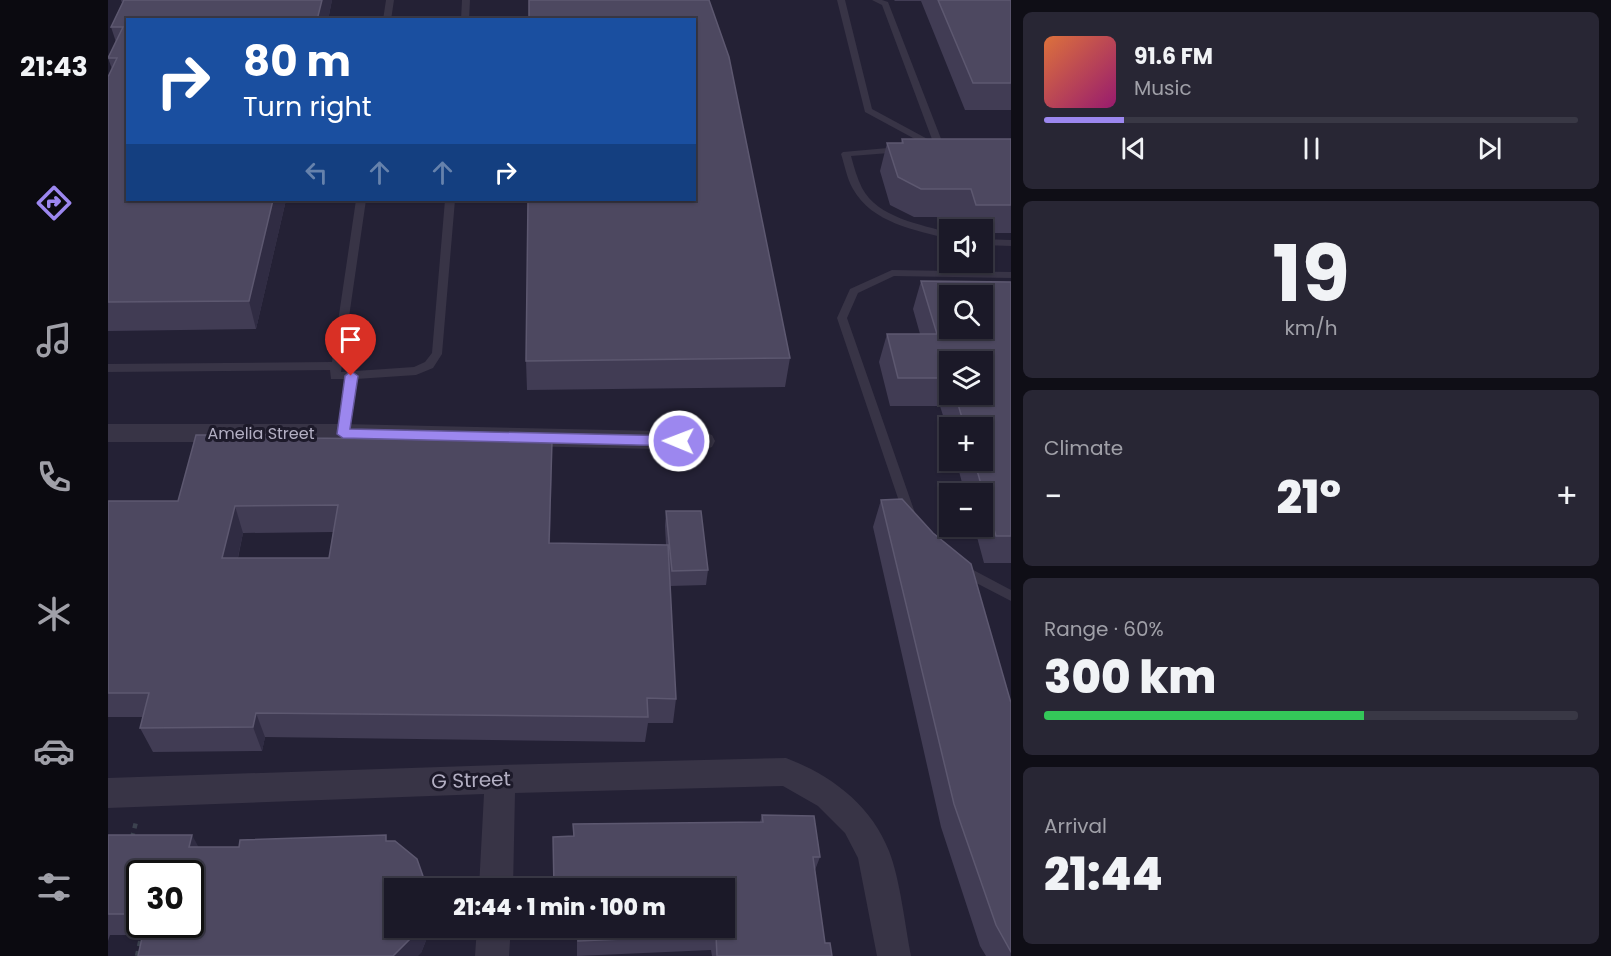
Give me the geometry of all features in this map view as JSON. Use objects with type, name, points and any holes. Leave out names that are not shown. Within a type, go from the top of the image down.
[{"type":"street","name":"Amelia Street","points":[[108,433],[343,434],[703,441]]},
{"type":"street","name":"G Street","points":[[108,793],[500,779],[786,772],[829,796],[856,822],[874,854],[894,956]]},
{"type":"street","points":[[496,878],[500,779]]},
{"type":"street","points":[[492,956],[493,938]]},
{"type":"lane","points":[[387,18],[390,0]]},
{"type":"lane","points":[[465,18],[466,0]]},
{"type":"lane","points":[[841,0],[868,110],[940,149]]},
{"type":"lane","points":[[876,0],[885,4],[940,149]]},
{"type":"lane","points":[[917,150],[951,149]]},
{"type":"lane","points":[[906,150],[846,154],[860,194],[883,213],[904,223],[939,233]]},
{"type":"lane","points":[[361,201],[335,376],[416,371],[429,365],[437,354],[450,201]]},
{"type":"lane","points":[[993,242],[1011,243]]},
{"type":"lane","points":[[914,519],[906,510],[842,318],[854,291],[891,273],[1011,275]]},
{"type":"lane","points":[[108,368],[337,366]]},
{"type":"lane","points":[[343,434],[351,376]]},
{"type":"lane","points":[[954,561],[962,569],[1011,597]]},
{"type":"path","points":[[143,792],[131,840],[143,841]]},
{"type":"path","points":[[137,956],[141,938]]},
{"type":"building","points":[[124,0],[322,0],[318,18],[126,18],[126,201],[273,201],[249,301],[108,302],[108,77],[117,58],[108,58],[123,27],[111,27]]},
{"type":"building","points":[[529,0],[709,0],[729,57],[790,358],[526,361],[528,201],[696,201],[696,18],[529,18]]},
{"type":"building","points":[[938,0],[1011,0],[1011,83],[973,83]]},
{"type":"building","points":[[902,139],[1011,139],[1011,205],[976,205],[971,189],[921,189],[898,177],[887,143],[903,143]]},
{"type":"building","points":[[921,281],[1011,282],[1011,536],[996,536],[993,526],[993,483],[981,483],[977,471],[993,471],[993,417],[962,417],[958,405],[993,405],[993,351],[939,351],[939,378],[898,378],[887,334],[937,334]]},
{"type":"building","points":[[196,435],[308,435],[307,438],[552,441],[549,543],[668,545],[676,699],[647,698],[648,717],[256,713],[253,727],[140,728],[149,693],[108,693],[108,501],[178,501]],"holes":[[[338,505],[329,558],[222,558],[235,506]]]},
{"type":"building","points":[[902,499],[933,533],[971,564],[1011,703],[1011,952],[996,925],[954,804],[881,500]]},
{"type":"building","points":[[666,511],[701,511],[708,570],[672,571]]},
{"type":"building","points":[[762,815],[814,816],[820,857],[813,857],[825,943],[830,943],[832,956],[717,956],[716,938],[735,938],[735,878],[554,878],[553,837],[574,836],[573,824],[763,822]]},
{"type":"building","points":[[108,835],[192,835],[189,847],[239,847],[240,840],[386,835],[386,841],[395,841],[417,859],[424,878],[384,878],[384,938],[411,938],[393,956],[138,956],[142,938],[204,938],[204,860],[126,860],[126,914],[108,914]]},
{"type":"building","points":[[578,938],[647,938],[578,941]]},
{"type":"route","points":[[351,376],[343,434],[679,441]]}]
